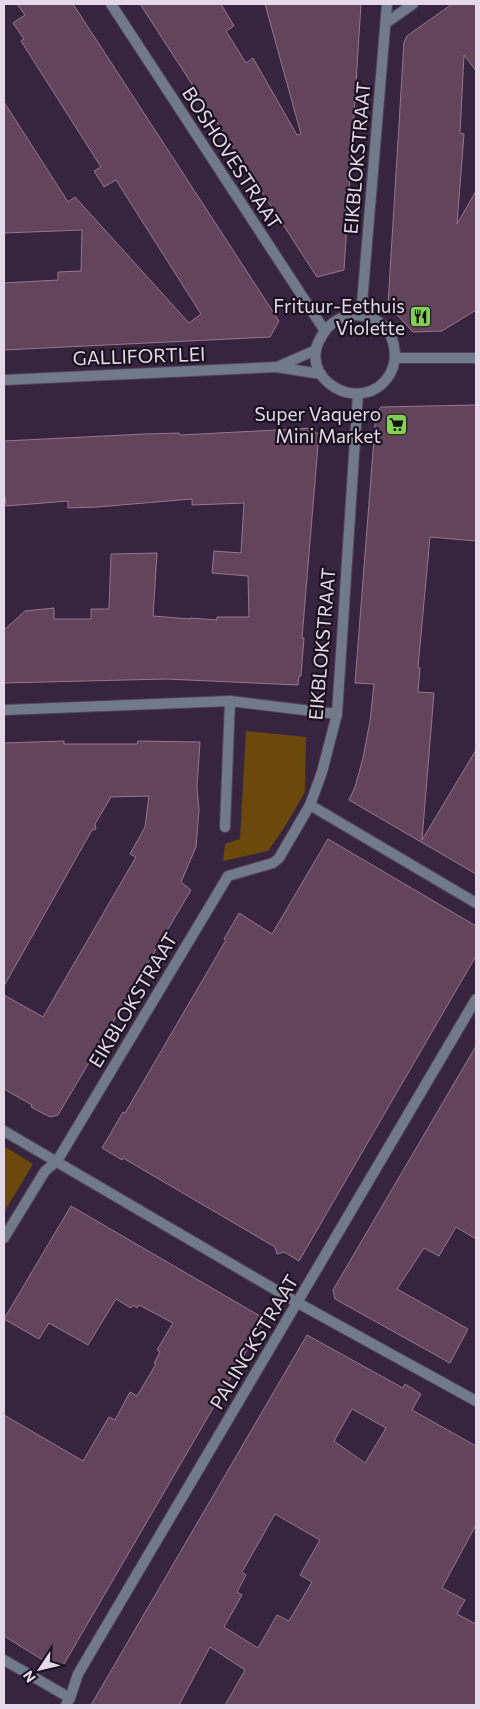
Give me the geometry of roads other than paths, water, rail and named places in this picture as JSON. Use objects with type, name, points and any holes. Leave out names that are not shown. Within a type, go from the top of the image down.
[{"type":"street","name":"BOSHOVESTRAAT","points":[[111,4],[325,331]]},
{"type":"street","name":"EIKBLOKSTRAAT","points":[[361,315],[387,4]]},
{"type":"street","points":[[386,23],[413,4]]},
{"type":"street","points":[[350,314],[361,315],[376,321],[388,331],[396,358],[390,374],[382,384],[371,391],[358,394],[347,393],[328,383],[321,374],[316,363],[316,350],[318,340],[328,325],[338,318],[350,314]]},
{"type":"street","name":"GALLIFORTLEI","points":[[276,368],[316,350]]},
{"type":"street","points":[[396,358],[476,358]]},
{"type":"street","name":"GALLIFORTLEI","points":[[4,380],[276,368],[321,374]]},
{"type":"street","name":"EIKBLOKSTRAAT","points":[[4,1238],[45,1171],[57,1161],[228,876],[273,862],[279,858],[310,805],[322,772],[337,714],[358,394]]},
{"type":"street","points":[[226,827],[230,700]]},
{"type":"street","points":[[4,710],[230,700],[337,714]]},
{"type":"street","points":[[310,805],[476,903]]},
{"type":"street","name":"PALINCKSTRAAT","points":[[68,1702],[78,1674],[476,998]]},
{"type":"street","points":[[4,1131],[298,1302],[476,1401]]},
{"type":"street","points":[[4,1660],[68,1702]]},
{"type":"place","name":"Frituur-Eethuis Violette","points":[[421,317]]},
{"type":"place","name":"Super Vaquero Mini Market","points":[[397,425]]}]
